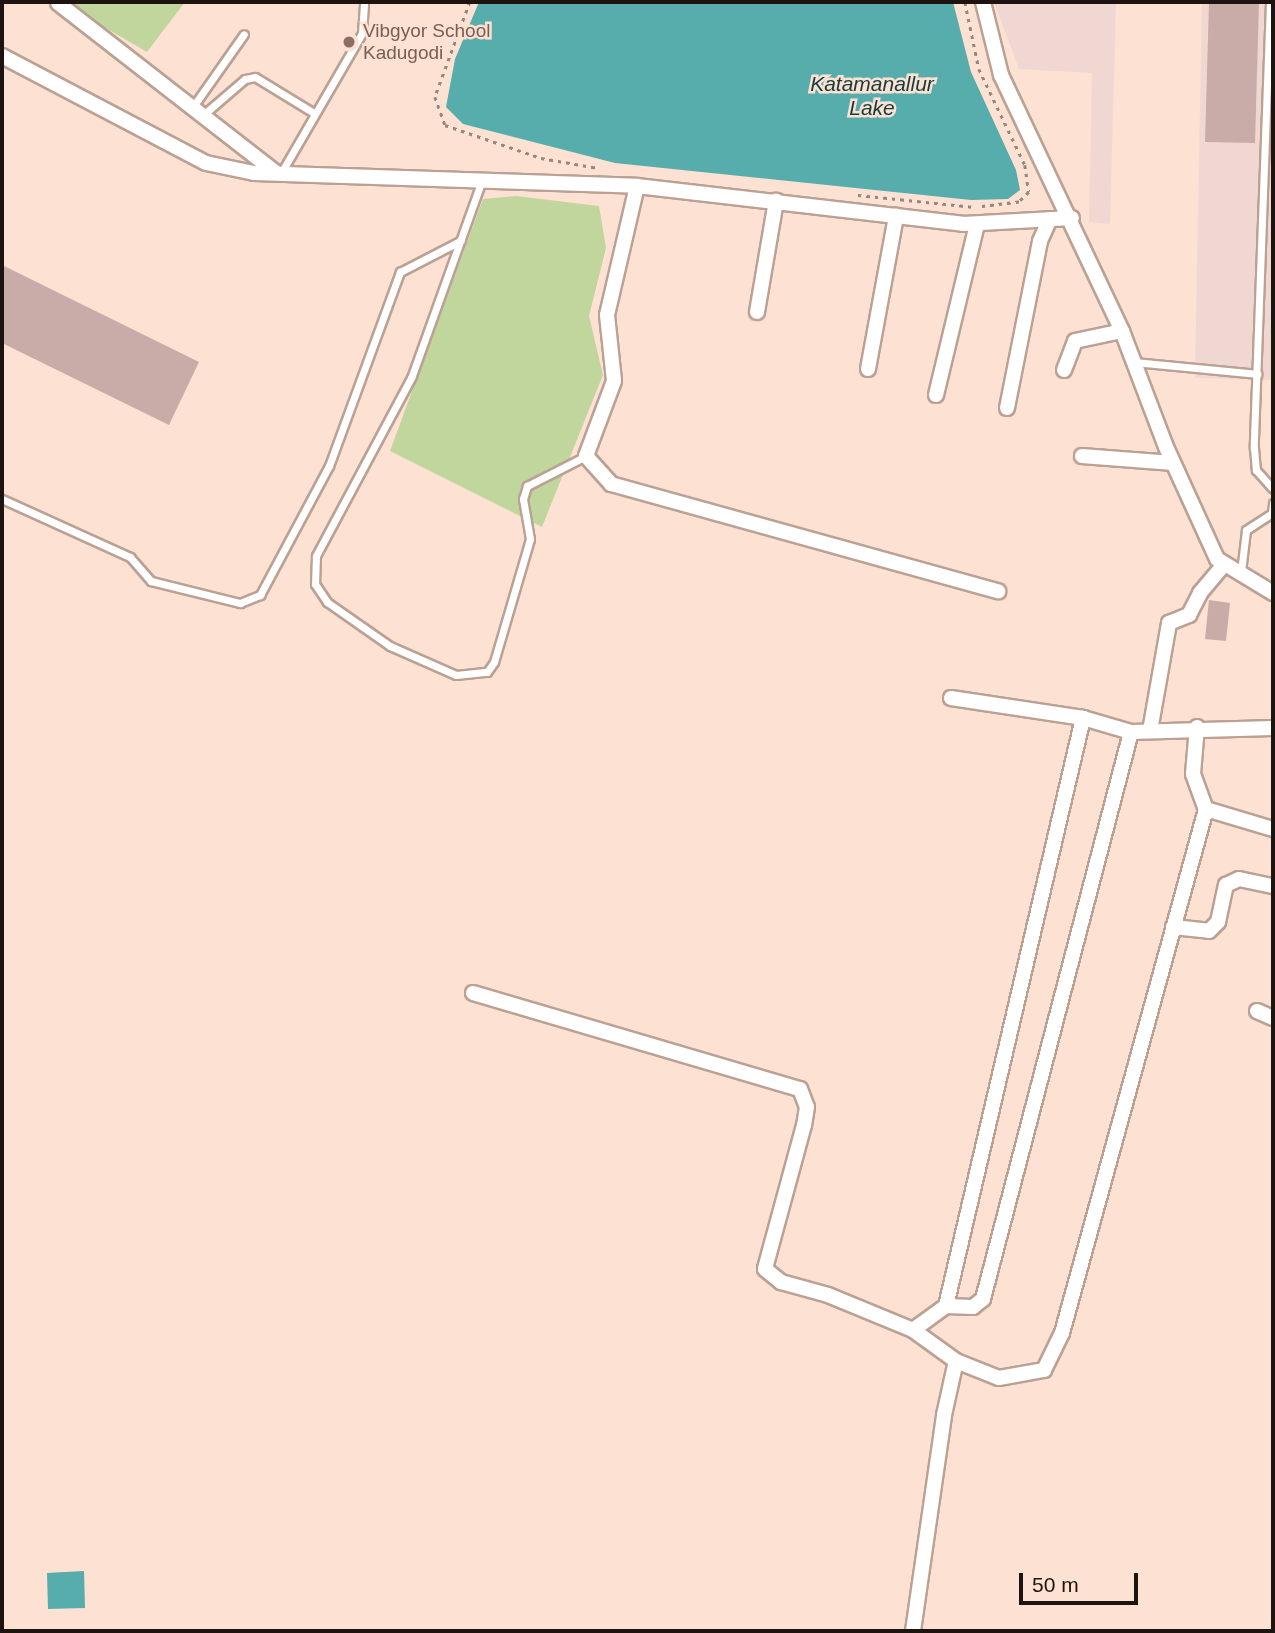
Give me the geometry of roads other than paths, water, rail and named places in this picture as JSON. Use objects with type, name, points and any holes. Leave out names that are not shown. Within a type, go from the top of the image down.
[{"type":"street","points":[[983,2],[1001,75],[1072,218],[1135,362],[1173,463],[1217,559],[1240,576],[1273,593]]},
{"type":"street","points":[[58,3],[279,173]]},
{"type":"street","points":[[2,55],[206,163],[279,173],[636,186],[977,223],[1072,218]]},
{"type":"street","points":[[636,186],[607,315],[614,382],[586,456],[611,484],[998,591]]},
{"type":"street","points":[[757,312],[775,201]]},
{"type":"street","points":[[868,369],[896,216]]},
{"type":"street","points":[[1007,408],[1040,241],[1050,219]]},
{"type":"street","points":[[936,395],[977,223]]},
{"type":"street","points":[[1064,370],[1076,341],[1122,331]]},
{"type":"street","points":[[1082,456],[1173,463]]},
{"type":"street","points":[[1150,731],[1169,623],[1189,615],[1200,593],[1224,564]]},
{"type":"street","points":[[951,698],[1083,718],[1131,732],[1198,727],[1273,728]]},
{"type":"street","points":[[946,1306],[1083,718]]},
{"type":"street","points":[[473,993],[800,1089],[807,1107],[804,1125],[765,1269],[781,1282],[828,1295],[913,1330],[956,1361],[999,1378],[1044,1370],[1062,1333],[1206,809],[1193,774],[1198,727]]},
{"type":"street","points":[[913,1330],[946,1306],[973,1307],[984,1299],[1131,732]]},
{"type":"street","points":[[1206,809],[1273,829]]},
{"type":"street","points":[[1173,927],[1209,931],[1218,922],[1226,885],[1239,879],[1273,886]]},
{"type":"street","points":[[1257,1011],[1273,1018]]},
{"type":"street","points":[[913,1631],[944,1415],[956,1361]]},
{"type":"lane","points":[[279,173],[362,33],[364,2]]},
{"type":"lane","points":[[1270,2],[1256,470],[1273,489]]},
{"type":"lane","points":[[198,112],[244,34]]},
{"type":"lane","points":[[198,112],[245,79],[255,77],[314,113]]},
{"type":"lane","points":[[482,180],[412,376],[316,556],[315,584],[327,602],[390,646],[456,675],[487,672],[494,663],[530,539],[523,499],[527,485],[586,456]]},
{"type":"lane","points":[[2,499],[130,557],[151,580],[240,603],[260,595],[328,466],[400,272],[461,241]]},
{"type":"lane","points":[[1135,362],[1257,374]]},
{"type":"lane","points":[[1240,576],[1246,530],[1272,513],[1273,503]]},
{"type":"water","name":"Katamanallur Lake","points":[[479,2],[953,2],[971,72],[1016,170],[1020,190],[1008,199],[971,200],[615,163],[463,124],[446,107],[455,59]]},
{"type":"water","points":[[84,1571],[85,1608],[48,1609],[47,1573]]},
{"type":"place","name":"Vibgyor School Kadugodi","points":[[349,42]]}]
